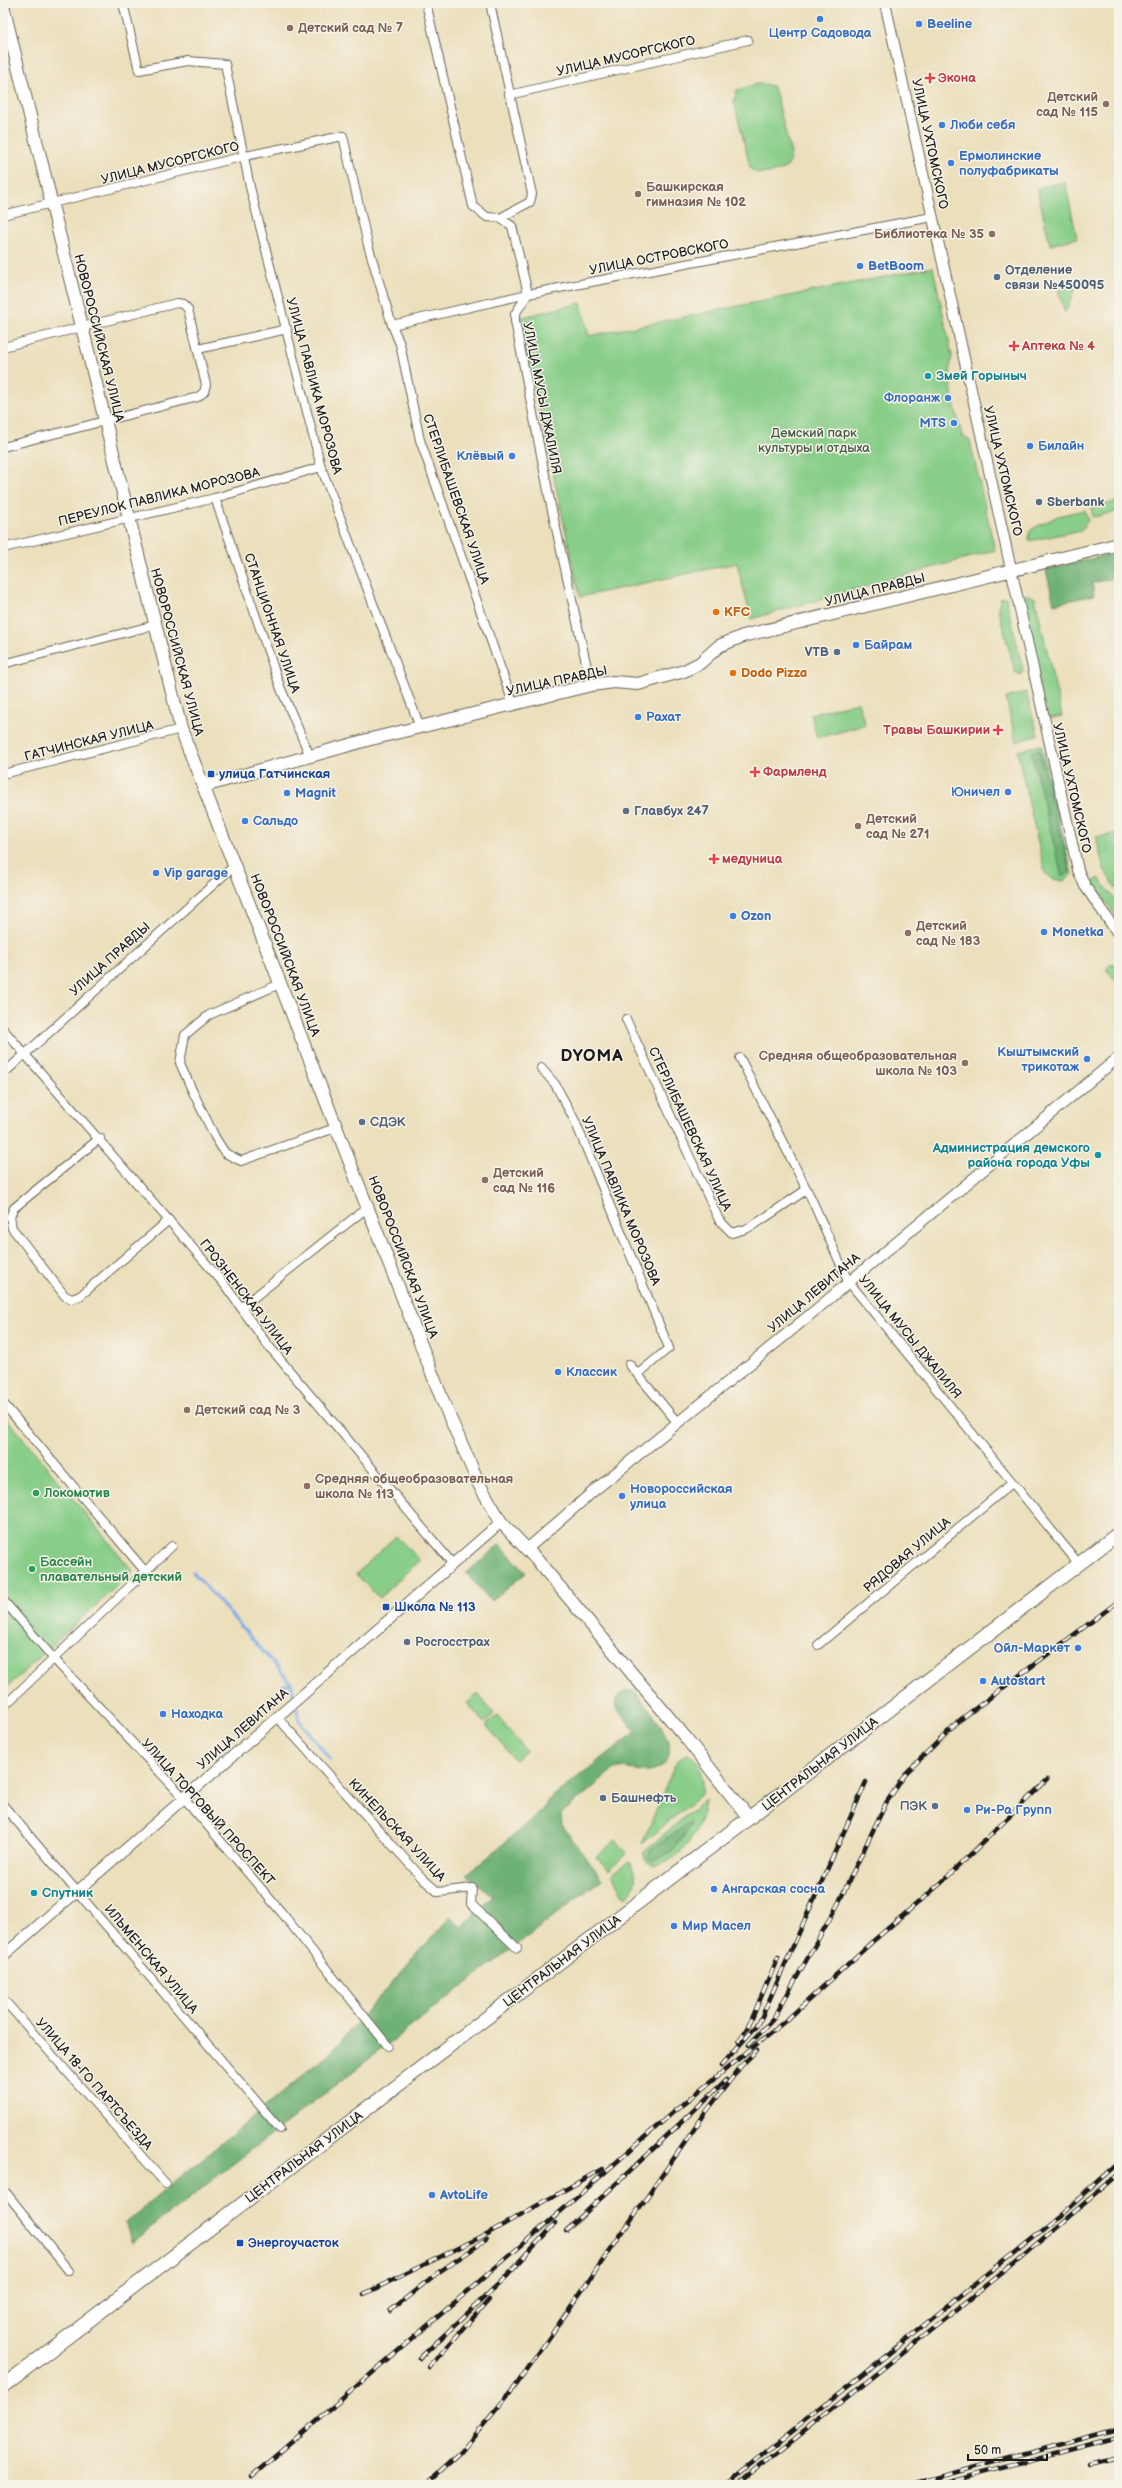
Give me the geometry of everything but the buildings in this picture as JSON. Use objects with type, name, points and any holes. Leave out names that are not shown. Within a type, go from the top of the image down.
[{"type":"main road","name":"НОВОРОССИЙСКАЯ УЛИЦА","points":[[3,6],[181,729],[369,1206],[444,1404],[479,1484],[501,1522],[527,1549],[686,1738],[749,1818]]},
{"type":"main road","name":"УЛИЦА ПРАВДЫ","points":[[204,786],[420,727],[591,685],[609,682],[638,684],[694,667],[720,646],[743,636],[1119,544]]},
{"type":"main road","name":"ЦЕНТРАЛЬНАЯ УЛИЦА","points":[[3,2386],[749,1818],[1119,1533]]},
{"type":"street","name":"УЛИЦА ПАВЛИКА МОРОЗОВА","points":[[123,3],[139,70],[188,61],[225,64],[245,156],[250,187],[321,467],[420,727]]},
{"type":"street","points":[[426,3],[473,206],[487,217],[500,218],[512,226],[528,294]]},
{"type":"street","points":[[490,3],[509,95],[532,194],[530,202],[500,218]]},
{"type":"street","name":"УЛИЦА УХТОМСКОГО","points":[[885,3],[932,217],[1006,538],[1011,571],[1078,870],[1099,909],[1119,935]]},
{"type":"street","name":"УЛИЦА МУСОРГСКОГО","points":[[509,95],[748,40]]},
{"type":"street","name":"УЛИЦА МУСОРГСКОГО","points":[[3,215],[245,156],[343,136]]},
{"type":"street","name":"СТЕРЛИБАШЕВСКАЯ УЛИЦА","points":[[343,136],[368,245],[392,325],[400,344],[420,440],[513,704]]},
{"type":"street","name":"УЛИЦА ОСТРОВСКОГО","points":[[392,325],[528,294],[932,217]]},
{"type":"street","name":"УЛИЦА МУСЫ ДЖАЛИЛЯ","points":[[528,294],[515,314],[515,321],[551,506],[591,685]]},
{"type":"street","points":[[3,347],[177,303],[183,304],[188,309],[206,385],[204,392],[198,397],[3,447]]},
{"type":"street","points":[[198,349],[287,329]]},
{"type":"street","name":"ПЕРЕУЛОК ПАВЛИКА МОРОЗОВА","points":[[3,548],[215,498],[321,467]]},
{"type":"street","name":"СТАНЦИОННАЯ УЛИЦА","points":[[215,498],[281,689],[310,756]]},
{"type":"street","points":[[3,664],[155,625]]},
{"type":"street","name":"ГАТЧИНСКАЯ УЛИЦА","points":[[3,774],[181,729]]},
{"type":"street","name":"УЛИЦА ПРАВДЫ","points":[[3,1074],[235,865]]},
{"type":"street","points":[[282,983],[209,1014],[185,1035],[180,1064],[215,1138],[225,1153],[241,1161],[338,1127]]},
{"type":"street","name":"СТЕРЛИБАШЕВСКАЯ УЛИЦА","points":[[626,1019],[718,1220],[732,1233],[746,1229],[806,1190]]},
{"type":"street","name":"ГРОЗНЕНСКАЯ УЛИЦА","points":[[3,1029],[100,1138],[224,1284],[242,1307],[267,1344],[452,1563]]},
{"type":"street","name":"УЛИЦА ЛЕВИТАНА","points":[[527,1549],[677,1422],[1119,1057]]},
{"type":"street","name":"УЛИЦА МУСЫ ДЖАЛИЛЯ","points":[[740,1058],[806,1190],[848,1281],[1079,1564]]},
{"type":"street","name":"УЛИЦА ПАВЛИКА МОРОЗОВА","points":[[541,1068],[555,1084],[575,1121],[669,1348],[638,1374]]},
{"type":"street","points":[[100,1138],[14,1208],[10,1217],[12,1228],[65,1296],[72,1299],[80,1296],[169,1220]]},
{"type":"street","points":[[242,1307],[369,1206]]},
{"type":"street","points":[[629,1364],[677,1422]]},
{"type":"street","points":[[3,1403],[144,1570]]},
{"type":"street","name":"РЯДОВАЯ УЛИЦА","points":[[818,1645],[1012,1483]]},
{"type":"street","name":"УЛИЦА ЛЕВИТАНА","points":[[3,1956],[452,1563],[501,1522]]},
{"type":"street","points":[[3,1707],[55,1660],[144,1570],[172,1546]]},
{"type":"street","name":"УЛИЦА ТОРГОВЫЙ ПРОСПЕКТ","points":[[3,1600],[55,1660],[184,1798],[282,1913],[388,2046]]},
{"type":"street","name":"КИНЕЛЬСКАЯ УЛИЦА","points":[[277,1717],[423,1879],[438,1892],[472,1888],[471,1904],[517,1948]]},
{"type":"street","name":"ИЛЬМЕНСКАЯ УЛИЦА","points":[[3,1805],[280,2129]]},
{"type":"street","name":"УЛИЦА 18-ГО ПАРТСЪЕЗДА","points":[[3,1999],[166,2184]]},
{"type":"street","points":[[3,2189],[69,2271]]},
{"type":"green space","points":[[761,83],[772,86],[776,94],[791,154],[788,166],[776,172],[761,173],[753,171],[750,167],[734,101],[737,90]]},
{"type":"green space","points":[[1065,182],[1077,238],[1050,245],[1037,188]]},
{"type":"green space","name":"Демский парк культуры и отдыха","points":[[933,267],[952,356],[950,375],[955,406],[962,435],[970,441],[995,550],[751,619],[737,563],[580,597],[519,318],[581,303],[589,336]]},
{"type":"green space","points":[[1077,285],[1065,313],[1058,290]]},
{"type":"green space","points":[[1119,501],[1119,511],[1093,517],[1091,508]]},
{"type":"green space","points":[[1085,510],[1088,520],[1082,530],[1029,541],[1029,533],[1032,529],[1058,516]]},
{"type":"green space","points":[[1119,552],[1119,577],[1092,583],[1094,595],[1054,604],[1046,570]]},
{"type":"green space","points":[[1029,595],[1035,598],[1062,716],[1047,719],[1019,596]]},
{"type":"green space","points":[[1006,597],[1023,670],[1021,675],[1015,672],[998,608],[1001,598]]},
{"type":"green space","points":[[1026,692],[1038,735],[1016,742],[1006,698]]},
{"type":"green space","points":[[858,702],[865,725],[817,738],[811,714]]},
{"type":"green space","points":[[1041,745],[1072,874],[1064,881],[1053,879],[1045,873],[1017,751]]},
{"type":"green space","points":[[1039,749],[1070,872],[1062,877],[1031,752]]},
{"type":"green space","points":[[1119,833],[1119,893],[1104,870],[1096,837]]},
{"type":"green space","points":[[1099,878],[1119,905],[1119,920],[1092,883]]},
{"type":"green space","points":[[1119,963],[1119,985],[1106,969],[1110,965]]},
{"type":"green space","name":"Локомотив","points":[[3,1414],[133,1571],[3,1691]]},
{"type":"green space","points":[[396,1536],[420,1560],[379,1598],[356,1574]]},
{"type":"green space","points":[[500,1544],[526,1573],[491,1601],[466,1573]]},
{"type":"green space","points":[[626,1691],[634,1691],[656,1719],[664,1731],[668,1743],[669,1754],[665,1763],[654,1770],[644,1771],[625,1768],[615,1769],[561,1814],[562,1825],[602,1879],[132,2242],[125,2223],[331,2052],[450,1917],[461,1927],[494,1896],[467,1875],[544,1809],[548,1800],[636,1732],[615,1706],[618,1697]]},
{"type":"green space","points":[[478,1694],[494,1714],[484,1723],[467,1703]]},
{"type":"green space","points":[[497,1716],[526,1751],[515,1760],[486,1725]]},
{"type":"green space","points":[[687,1753],[692,1756],[698,1765],[702,1783],[702,1794],[642,1844],[676,1762]]},
{"type":"green space","points":[[705,1800],[700,1822],[689,1842],[682,1851],[664,1863],[653,1866],[645,1860],[643,1852]]},
{"type":"green space","points":[[690,1822],[690,1827],[672,1851],[653,1862],[648,1858],[651,1849]]},
{"type":"green space","points":[[616,1840],[627,1853],[609,1870],[596,1857]]},
{"type":"green space","points":[[630,1861],[634,1871],[635,1880],[633,1889],[626,1897],[622,1894],[612,1874]]},
{"type":"waterway","points":[[193,1572],[291,1683],[295,1699]]},
{"type":"waterway","points":[[282,1686],[291,1683]]},
{"type":"waterway","points":[[296,1704],[299,1720],[330,1759]]},
{"type":"railway","points":[[749,2045],[774,2018],[838,1904],[886,1803],[907,1772],[960,1720],[1119,1601]]},
{"type":"railway","points":[[252,2476],[552,2219],[671,2114],[790,2017],[872,1942],[941,1883],[1047,1780]]},
{"type":"railway","points":[[721,2066],[759,2023],[866,1782]]},
{"type":"railway","points":[[739,2042],[751,2021],[778,1957]]},
{"type":"railway","points":[[425,2485],[460,2453],[515,2387],[706,2112],[742,2065],[757,2050]]},
{"type":"railway","points":[[566,2231],[726,2080]]},
{"type":"railway","points":[[726,2485],[1063,2213],[1119,2163]]},
{"type":"railway","points":[[364,2294],[483,2236],[602,2169]]},
{"type":"railway","points":[[737,2485],[1006,2270],[1119,2174]]},
{"type":"railway","points":[[420,2358],[508,2275],[555,2223]]},
{"type":"railway","points":[[390,2311],[436,2274],[486,2240]]},
{"type":"railway","points":[[429,2367],[489,2300]]},
{"type":"railway","points":[[908,2485],[1119,2429]]},
{"type":"railway","points":[[938,2485],[1119,2437]]},
{"type":"railway","points":[[1090,2465],[1119,2458]]},
{"type":"place","name":"Центр Садовода","points":[[820,19]]},
{"type":"place","name":"Beeline","points":[[919,24]]},
{"type":"place","name":"Детский сад № 7","points":[[290,28]]},
{"type":"place","name":"Экона","points":[[930,78]]},
{"type":"place","name":"Детский сад № 115","points":[[1106,104]]},
{"type":"place","name":"Люби себя","points":[[942,125]]},
{"type":"place","name":"Ермолинские полуфабрикаты","points":[[951,163]]},
{"type":"place","name":"Башкирская гимназия № 102","points":[[638,194]]},
{"type":"place","name":"Библиотека № 35","points":[[992,234]]},
{"type":"place","name":"BetBoom","points":[[860,266]]},
{"type":"place","name":"Отделение связи №450095","points":[[997,277]]},
{"type":"place","name":"Аптека № 4","points":[[1014,346]]},
{"type":"place","name":"Змей Горыныч","points":[[928,376]]},
{"type":"place","name":"Флоранж","points":[[948,398]]},
{"type":"place","name":"MTS","points":[[954,423]]},
{"type":"place","name":"Билайн","points":[[1030,446]]},
{"type":"place","name":"Клёвый","points":[[512,456]]},
{"type":"place","name":"Sberbank","points":[[1039,502]]},
{"type":"place","name":"KFC","points":[[716,612]]},
{"type":"place","name":"Байрам","points":[[856,645]]},
{"type":"place","name":"VTB","points":[[837,652]]},
{"type":"place","name":"Dodo Pizza","points":[[733,673]]},
{"type":"place","name":"Рахат","points":[[638,717]]},
{"type":"place","name":"Травы Башкирии","points":[[998,730]]},
{"type":"place","name":"Фармленд","points":[[755,772]]},
{"type":"place","name":"улица Гатчинская","points":[[211,774]]},
{"type":"place","name":"Юничел","points":[[1008,792]]},
{"type":"place","name":"Magnit","points":[[287,793]]},
{"type":"place","name":"Главбух 247","points":[[626,811]]},
{"type":"place","name":"Сальдо","points":[[245,821]]},
{"type":"place","name":"Детский сад № 271","points":[[858,826]]},
{"type":"place","name":"медуница","points":[[714,859]]},
{"type":"place","name":"Vip garage","points":[[156,873]]},
{"type":"place","name":"Ozon","points":[[733,916]]},
{"type":"place","name":"Monetka","points":[[1044,932]]},
{"type":"place","name":"Детский сад № 183","points":[[908,933]]},
{"type":"place","name":"Кыштымский трикотаж","points":[[1087,1059]]},
{"type":"place","name":"Средняя общеобразовательная школа № 103","points":[[965,1063]]},
{"type":"place","name":"СДЭК","points":[[362,1122]]},
{"type":"place","name":"Администрация демского района города Уфы","points":[[1098,1155]]},
{"type":"place","name":"Детский сад № 116","points":[[485,1180]]},
{"type":"place","name":"Классик","points":[[558,1372]]},
{"type":"place","name":"Детский сад № 3","points":[[187,1410]]},
{"type":"place","name":"Средняя общеобразовательная школа № 113","points":[[307,1486]]},
{"type":"place","name":"Локомотив","points":[[36,1493]]},
{"type":"place","name":"Новороссийская улица","points":[[622,1496]]},
{"type":"place","name":"Бассейн плавательный детский","points":[[32,1569]]},
{"type":"place","name":"Школа № 113","points":[[386,1607]]},
{"type":"place","name":"Росгосстрах","points":[[407,1642]]},
{"type":"place","name":"Ойл-Маркет","points":[[1078,1648]]},
{"type":"place","name":"Autostart","points":[[983,1681]]},
{"type":"place","name":"Находка","points":[[163,1714]]},
{"type":"place","name":"Башнефть","points":[[603,1798]]},
{"type":"place","name":"ПЭК","points":[[935,1806]]},
{"type":"place","name":"Ри-Ра Групп","points":[[967,1810]]},
{"type":"place","name":"Ангарская сосна","points":[[714,1889]]},
{"type":"place","name":"Спутник","points":[[34,1893]]},
{"type":"place","name":"Мир Масел","points":[[674,1926]]},
{"type":"place","name":"AvtoLife","points":[[432,2195]]},
{"type":"place","name":"Энергоучасток","points":[[240,2243]]},
{"type":"district","name":"DYOMA","points":[[592,1056]]}]
